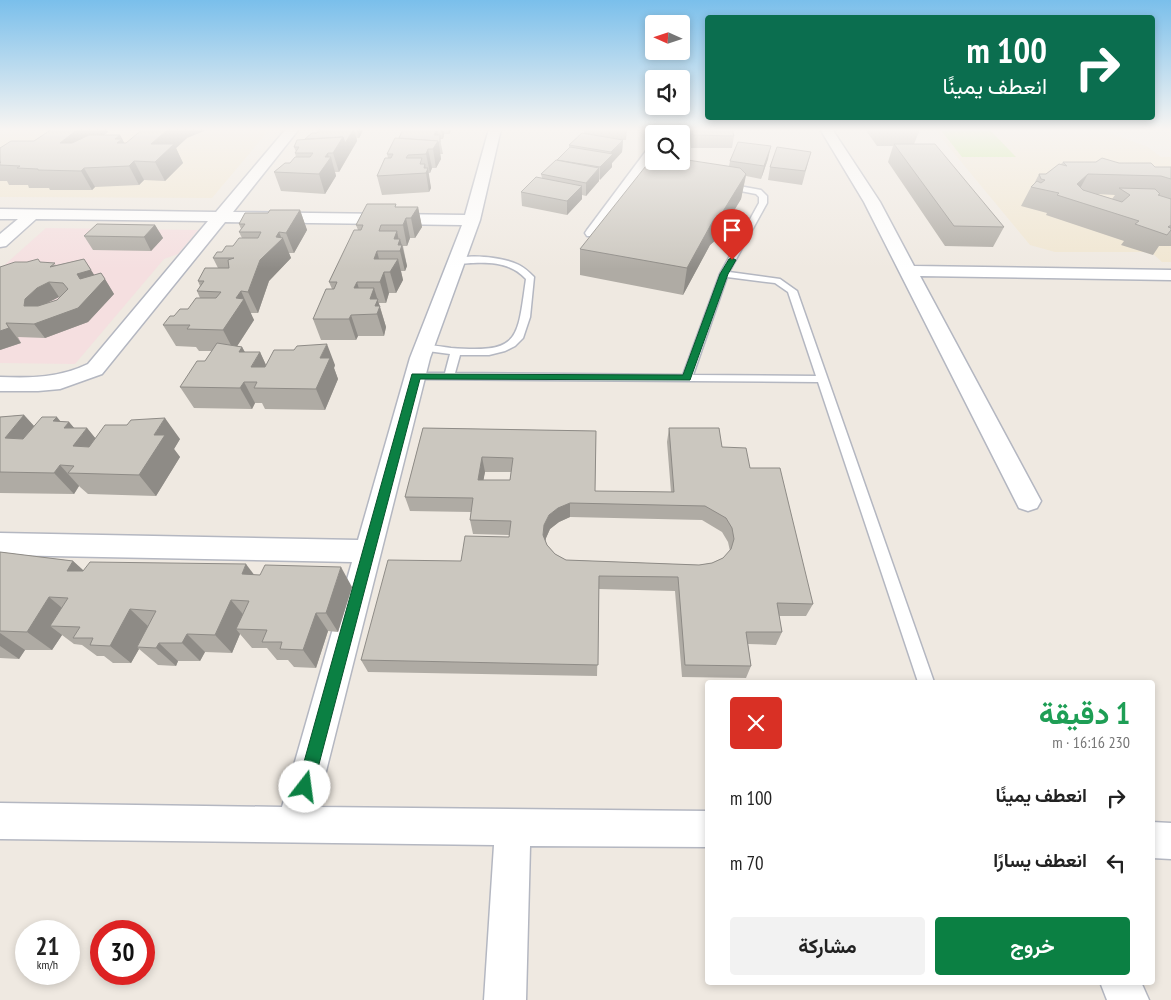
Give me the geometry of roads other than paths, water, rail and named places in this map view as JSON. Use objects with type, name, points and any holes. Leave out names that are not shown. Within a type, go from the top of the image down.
[{"type":"street","points":[[0,384],[44,385],[72,380],[96,368],[255,176]]},
{"type":"street","points":[[296,823],[424,348],[458,261],[472,220],[483,176]]},
{"type":"street","points":[[593,233],[642,176]]},
{"type":"street","points":[[855,176],[872,202],[1028,502]]},
{"type":"street","points":[[0,214],[472,220]]},
{"type":"street","points":[[0,242],[33,214]]},
{"type":"street","points":[[907,271],[1171,275]]},
{"type":"street","points":[[0,544],[368,551]]},
{"type":"street","points":[[0,821],[296,823],[513,829],[705,830]]},
{"type":"street","points":[[505,1000],[513,829]]},
{"type":"street","points":[[1155,840],[1171,841]]},
{"type":"street","points":[[1121,985],[1128,1000]]},
{"type":"lane","points":[[687,378],[724,274],[763,203],[764,196],[746,189],[717,184]]},
{"type":"lane","points":[[424,348],[477,353],[511,345],[520,334],[531,279],[519,266],[510,263],[481,260],[458,261]]},
{"type":"lane","points":[[724,274],[769,279],[788,286],[797,304],[925,680]]},
{"type":"lane","points":[[449,376],[456,351]]},
{"type":"lane","points":[[416,376],[823,379]]}]
